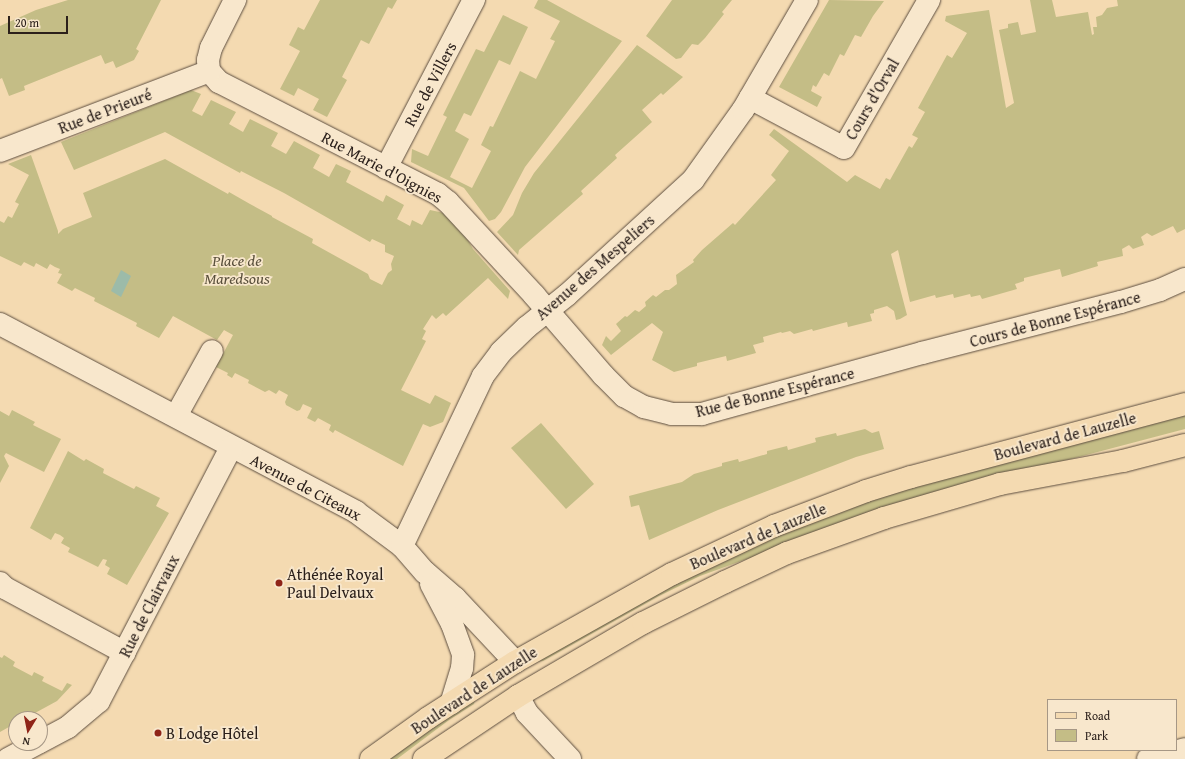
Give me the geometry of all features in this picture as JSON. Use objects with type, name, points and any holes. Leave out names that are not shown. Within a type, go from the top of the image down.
[{"type":"main road","name":"Boulevard de Lauzelle","points":[[371,759],[451,703],[515,662],[672,574],[720,550],[818,509],[911,476],[1185,404]]},
{"type":"main road","name":"Boulevard de Lauzelle","points":[[424,759],[518,696],[643,624],[718,585],[787,553],[836,534],[884,518],[1000,484],[1123,461],[1185,445]]},
{"type":"main road","points":[[499,708],[511,686],[515,662]]},
{"type":"street","points":[[209,71],[208,60],[211,48],[235,0]]},
{"type":"street","name":"Rue de Villers","points":[[386,168],[474,0]]},
{"type":"street","name":"Avenue des Mespeliers","points":[[402,546],[483,376],[501,352],[527,327],[548,311],[693,180],[710,160],[750,98],[807,0]]},
{"type":"street","name":"Cours d'Orval","points":[[750,98],[844,148],[929,0]]},
{"type":"street","name":"Rue de Prieuré","points":[[0,151],[209,71]]},
{"type":"street","name":"Rue Marie d'Oignies","points":[[209,71],[219,82],[438,194],[448,202],[548,311]]},
{"type":"street","name":"Cours de Bonne Espérance","points":[[922,353],[1121,302],[1160,290],[1185,279]]},
{"type":"street","name":"Rue de Bonne Espérance","points":[[548,311],[603,375],[624,396],[644,407],[672,414],[702,414],[922,353]]},
{"type":"street","name":"Avenue de Citeaux","points":[[0,324],[356,512],[402,546],[425,572],[455,598],[515,662]]},
{"type":"street","points":[[176,416],[212,351]]},
{"type":"street","name":"Rue de Clairvaux","points":[[48,737],[68,727],[99,701],[231,447]]},
{"type":"street","name":"Avenue de Citeaux","points":[[425,572],[452,624],[463,655],[462,668],[451,703]]},
{"type":"street","points":[[0,583],[5,588],[125,653]]},
{"type":"street","points":[[518,696],[527,713],[570,759]]},
{"type":"street","points":[[1148,759],[1185,749]]},
{"type":"street","name":"Rue de Clairvaux","points":[[8,759],[23,751]]},
{"type":"green space","points":[[68,0],[161,0],[136,49],[139,51],[134,60],[116,68],[113,61],[105,64],[101,55],[24,86],[25,90],[9,96],[2,78],[0,79],[0,26],[36,10]]},
{"type":"green space","points":[[320,0],[397,0],[392,9],[388,7],[369,44],[361,40],[342,77],[347,80],[327,117],[313,110],[319,99],[298,88],[294,96],[280,89],[300,51],[289,45],[298,27],[304,30]]},
{"type":"green space","points":[[538,0],[547,0],[622,41],[525,167],[501,212],[495,219],[489,221],[464,188],[411,162],[412,149],[428,156],[447,117],[443,115],[476,49],[484,52],[503,15],[528,27],[510,65],[499,60],[471,116],[464,113],[455,131],[469,139],[450,177],[472,188],[491,151],[481,145],[490,126],[493,127],[520,71],[536,79],[555,41],[550,39],[560,21],[534,8]]},
{"type":"green space","points":[[672,0],[732,0],[722,12],[724,14],[705,38],[698,45],[692,44],[681,58],[676,59],[646,36]]},
{"type":"green space","points":[[829,0],[884,1],[861,37],[855,35],[844,56],[840,54],[829,76],[824,73],[816,87],[813,85],[811,91],[822,97],[817,107],[779,87]]},
{"type":"green space","points":[[1030,0],[1052,0],[1056,17],[1088,12],[1092,35],[1094,34],[1093,27],[1097,27],[1096,17],[1102,15],[1107,8],[1118,6],[1117,0],[1185,0],[1185,229],[1177,233],[1173,226],[1152,236],[1147,233],[1141,237],[1144,245],[1133,249],[1129,245],[1122,249],[1123,256],[1097,262],[1098,266],[1062,277],[1060,269],[1024,278],[1024,281],[1015,284],[1017,289],[982,299],[980,295],[971,297],[970,294],[954,298],[953,294],[936,298],[935,295],[910,302],[898,250],[891,254],[907,315],[900,319],[896,320],[894,311],[887,306],[874,310],[874,313],[870,314],[872,321],[848,327],[847,322],[813,331],[812,329],[794,334],[790,331],[781,332],[763,337],[764,342],[753,345],[756,353],[727,361],[726,356],[697,363],[697,366],[674,372],[652,360],[663,332],[652,323],[611,355],[602,345],[606,336],[611,341],[621,331],[616,324],[625,316],[627,317],[635,310],[639,312],[646,306],[645,302],[653,295],[656,297],[665,290],[669,290],[677,284],[676,275],[694,262],[693,260],[702,250],[733,223],[735,225],[776,180],[771,175],[789,151],[769,135],[774,129],[847,182],[855,175],[880,189],[886,178],[890,180],[909,146],[912,148],[918,138],[912,135],[925,112],[918,108],[947,55],[952,58],[967,33],[945,21],[946,16],[989,10],[1006,108],[1014,103],[999,30],[1008,28],[1008,24],[1018,22],[1021,35],[1036,32]]},
{"type":"green space","points":[[637,45],[683,77],[663,95],[661,93],[642,110],[652,122],[615,155],[617,158],[581,191],[583,194],[519,250],[518,255],[497,232],[513,215],[522,193],[534,173]]},
{"type":"green space","name":"Place de Maredsous","points":[[191,90],[201,94],[192,111],[202,116],[211,100],[236,112],[229,124],[243,132],[250,119],[278,133],[271,146],[286,154],[294,141],[320,155],[313,168],[329,177],[336,164],[351,171],[346,182],[383,202],[386,195],[404,205],[397,219],[410,226],[412,220],[422,225],[430,210],[444,213],[465,235],[473,249],[510,291],[508,299],[488,278],[446,316],[443,313],[436,319],[432,315],[423,329],[426,331],[422,339],[426,341],[401,390],[430,404],[435,395],[451,403],[443,422],[430,427],[423,424],[403,466],[335,430],[333,433],[329,430],[331,425],[318,418],[315,422],[307,418],[312,408],[303,404],[300,410],[297,411],[286,405],[285,402],[288,395],[279,390],[276,394],[269,390],[265,392],[248,383],[249,380],[235,373],[232,378],[227,375],[228,373],[216,367],[233,335],[224,330],[217,340],[173,316],[159,338],[136,326],[137,323],[94,301],[95,298],[75,288],[72,291],[57,283],[62,274],[58,273],[60,269],[50,264],[47,269],[36,263],[34,267],[24,262],[21,266],[0,256],[0,221],[4,223],[8,216],[12,218],[19,204],[15,202],[29,175],[8,164],[31,155],[58,234],[63,229],[92,217],[83,193],[165,159],[228,194],[229,192],[313,239],[312,243],[368,274],[370,279],[382,285],[388,273],[392,270],[391,264],[394,256],[385,252],[385,245],[372,239],[370,242],[284,193],[241,171],[240,173],[165,132],[74,170],[61,142]]},
{"type":"green space","points":[[12,410],[35,422],[33,425],[61,439],[44,472],[6,453],[4,456],[9,466],[0,483],[0,411],[9,416]]},
{"type":"green space","points":[[1185,410],[1185,429],[965,487],[700,576],[659,596],[543,661],[535,662],[687,573],[890,489]]},
{"type":"green space","points":[[541,423],[594,484],[566,509],[511,448]]},
{"type":"green space","points":[[865,429],[872,433],[879,431],[884,449],[856,457],[718,510],[649,540],[639,505],[631,507],[629,496],[682,482],[694,474],[722,466],[722,463],[738,459],[739,462],[767,454],[767,451],[787,446],[788,450],[816,442],[815,438],[836,433],[837,436]]},
{"type":"green space","points":[[68,451],[84,461],[86,459],[104,469],[103,473],[134,489],[136,486],[160,498],[156,506],[169,513],[127,585],[107,574],[110,568],[105,565],[107,560],[103,559],[98,567],[68,552],[70,548],[61,543],[64,538],[60,535],[55,533],[51,540],[30,528]]},
{"type":"green space","points":[[4,655],[15,662],[13,666],[32,676],[34,672],[44,677],[42,681],[62,691],[67,683],[72,685],[57,701],[39,711],[8,711],[8,728],[0,732],[0,657],[2,658]]},
{"type":"green space","points":[[475,699],[474,704],[449,720],[397,759],[384,759]]},
{"type":"shaded area","points":[[121,270],[131,276],[121,297],[111,291]]},
{"type":"place","name":"Athénée Royal Paul Delvaux","points":[[279,583]]},
{"type":"place","name":"B Lodge Hôtel","points":[[158,733]]}]
